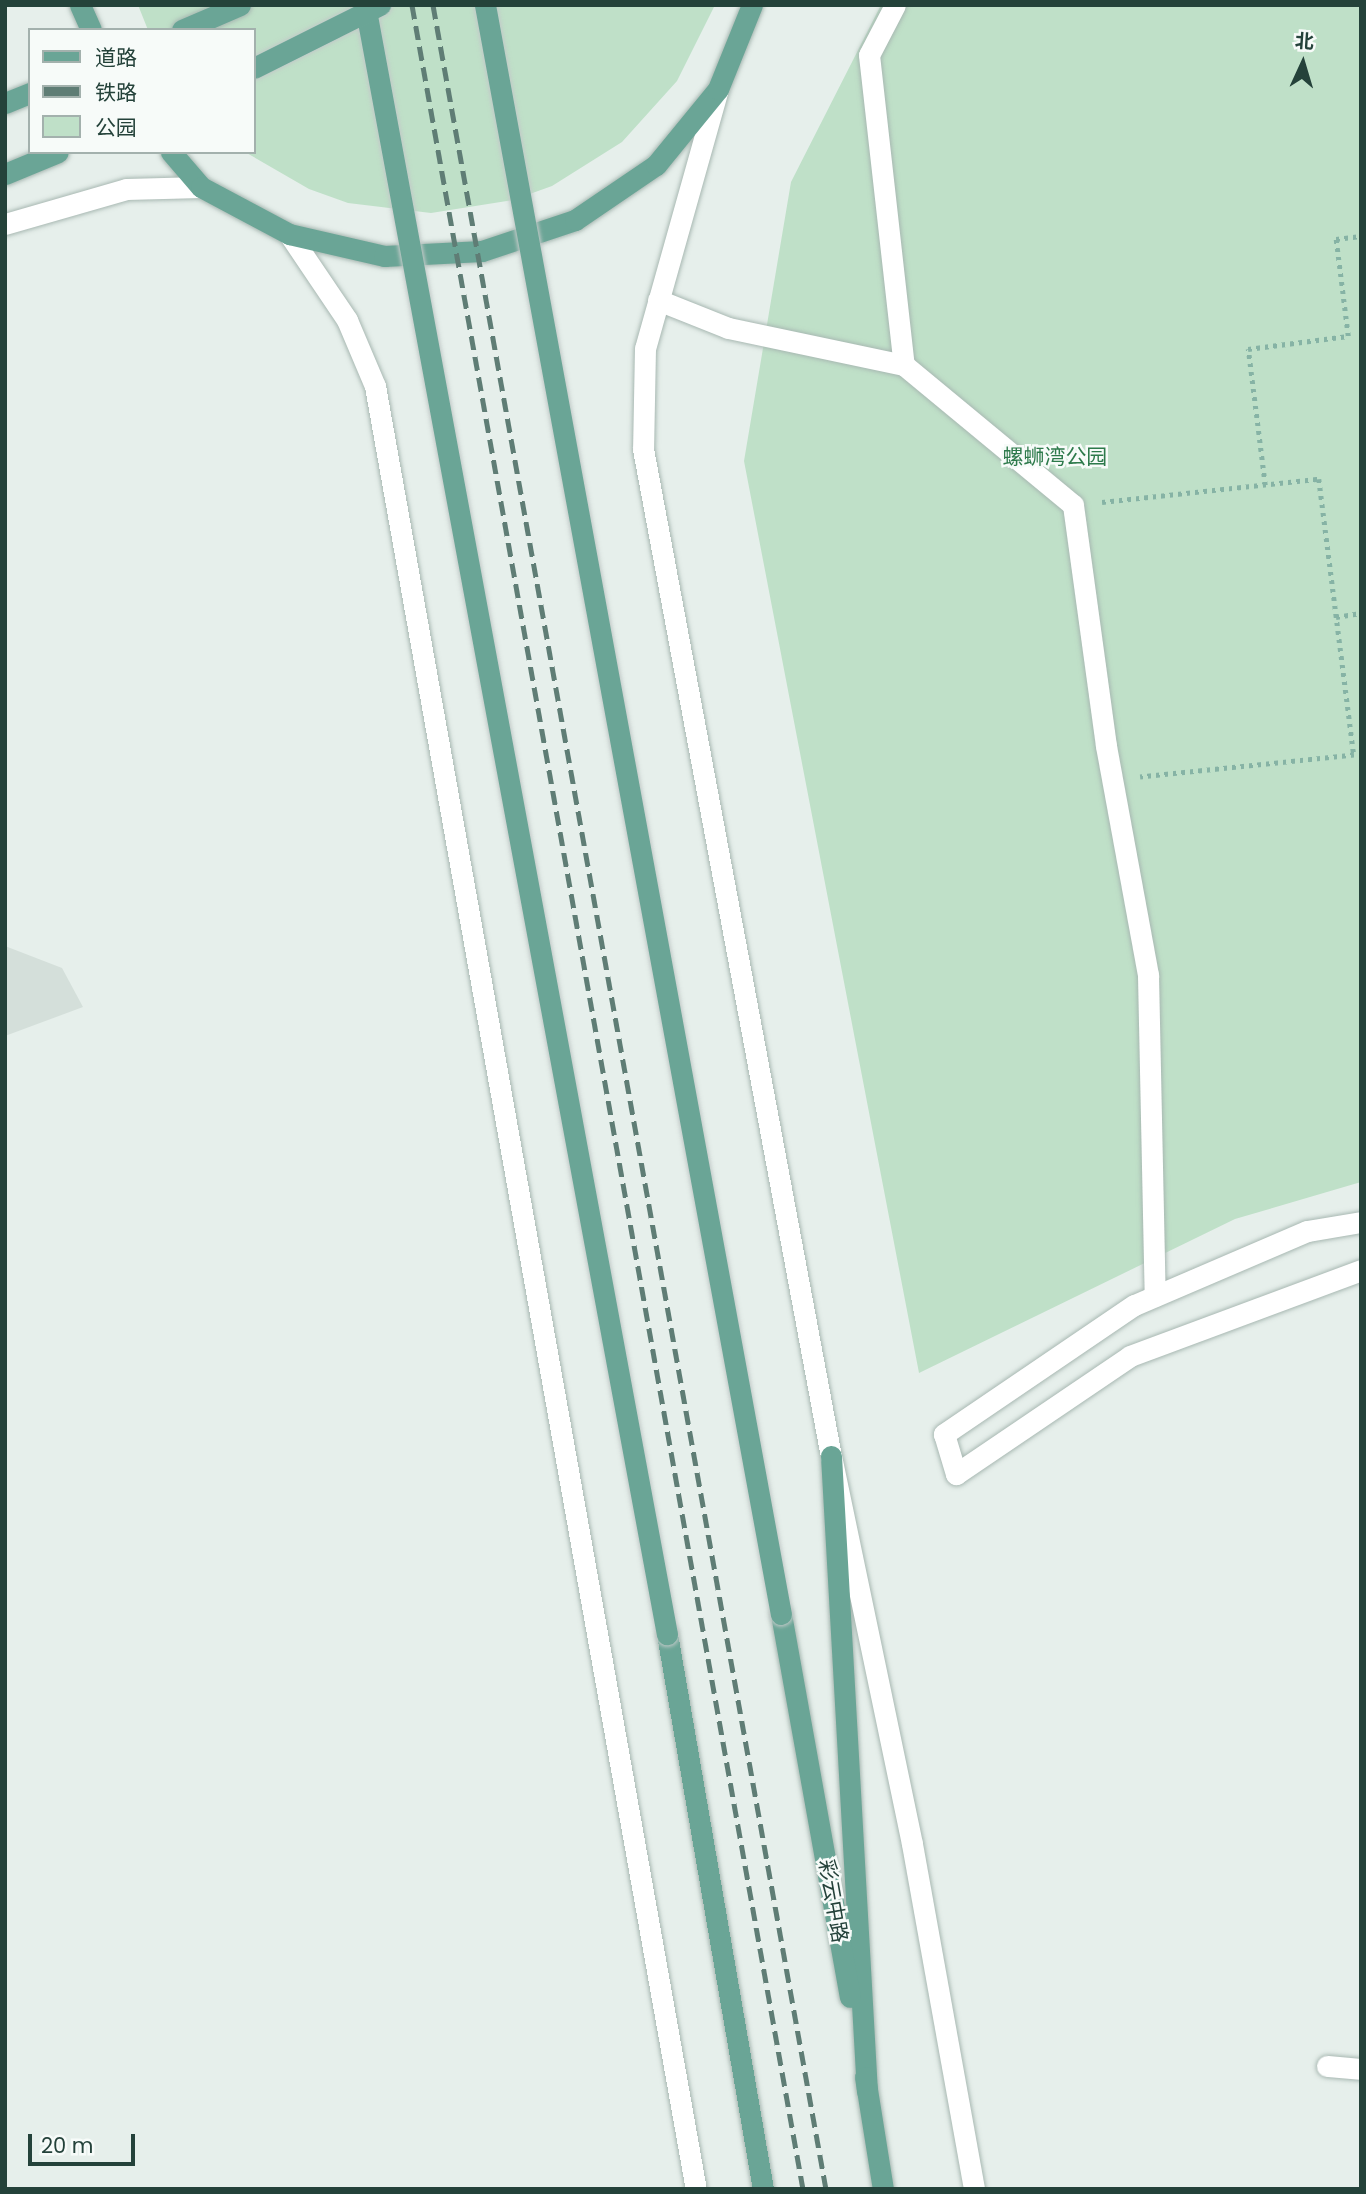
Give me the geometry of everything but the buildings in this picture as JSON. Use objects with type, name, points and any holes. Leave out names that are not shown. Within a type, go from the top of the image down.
[{"type":"main road","points":[[80,5],[89,28]]},
{"type":"main road","points":[[187,28],[240,5]]},
{"type":"main road","points":[[365,5],[667,1634],[763,2189]]},
{"type":"main road","points":[[256,67],[380,5]]},
{"type":"main road","name":"彩云中路","points":[[485,5],[781,1614],[883,2189]]},
{"type":"main road","points":[[173,154],[201,187],[289,234],[384,256],[482,251],[575,220],[656,165],[718,89],[752,5]]},
{"type":"main road","points":[[5,103],[28,94]]},
{"type":"main road","points":[[5,174],[53,154]]},
{"type":"main road","points":[[831,1456],[867,2091]]},
{"type":"street","points":[[895,5],[869,55],[904,365]]},
{"type":"street","points":[[718,89],[645,348],[643,449],[831,1456],[912,1844],[974,2189]]},
{"type":"street","points":[[5,225],[126,189],[201,187]]},
{"type":"street","points":[[289,234],[347,320],[375,386],[696,2189]]},
{"type":"street","points":[[658,300],[728,328],[904,365],[1073,505],[1112,780],[1148,975],[1155,1296]]},
{"type":"street","points":[[1361,1222],[1307,1231],[1134,1305],[944,1434],[956,1474],[1130,1356],[1361,1269]]},
{"type":"street","points":[[1327,2066],[1361,2069]]},
{"type":"path","points":[[1265,485],[1248,349],[1348,336],[1336,239],[1361,236]]},
{"type":"path","points":[[1073,505],[1319,479],[1354,755],[1112,780]]},
{"type":"path","points":[[1336,617],[1361,613]]},
{"type":"shaded area","points":[[5,946],[62,968],[83,1007],[5,1036]]},
{"type":"green space","points":[[138,5],[715,5],[677,81],[622,142],[552,186],[513,200],[431,213],[348,203],[309,189],[248,154],[256,154],[256,28],[147,28]]},
{"type":"green space","name":"螺蛳湾公园","points":[[881,5],[1361,5],[1361,1182],[1235,1219],[919,1373],[744,461],[791,182]]},
{"type":"railway","points":[[412,5],[803,2189]]},
{"type":"railway","points":[[433,5],[826,2189]]}]
